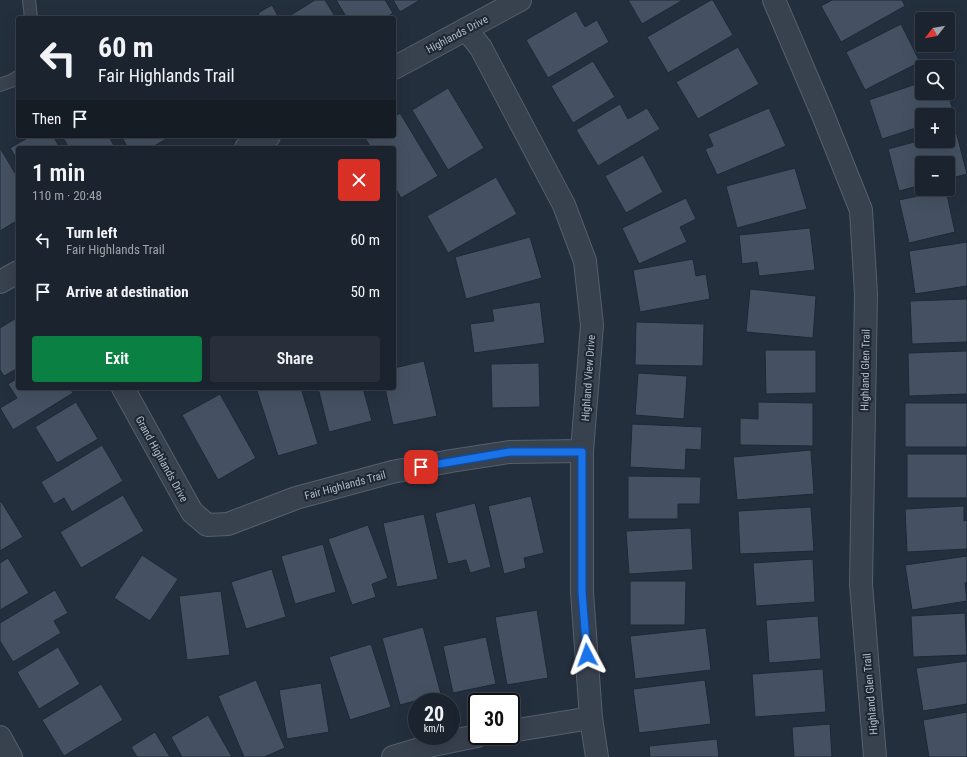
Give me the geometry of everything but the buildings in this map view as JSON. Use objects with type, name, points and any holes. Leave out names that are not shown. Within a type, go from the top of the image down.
[{"type":"street","name":"Highlands Drive","points":[[396,67],[520,0]]},
{"type":"street","name":"Highland Glen Trail","points":[[774,0],[824,115],[861,210],[866,294],[861,584],[875,757]]},
{"type":"street","name":"Highland View Drive","points":[[466,29],[482,48],[564,204],[585,261],[592,325],[582,452],[582,592],[591,718],[597,757]]},
{"type":"street","points":[[250,146],[265,138]]},
{"type":"street","points":[[0,282],[16,273]]},
{"type":"street","name":"Grand Highlands Drive","points":[[124,390],[192,512],[207,525]]},
{"type":"street","name":"Fair Highlands Trail","points":[[207,525],[228,524],[296,498],[392,472],[510,452],[582,452]]},
{"type":"street","points":[[520,730],[591,718]]},
{"type":"street","points":[[0,737],[11,757]]},
{"type":"street","points":[[393,757],[433,745],[468,738]]},
{"type":"lane","points":[[29,0],[31,16]]},
{"type":"lane","points":[[0,85],[16,78]]},
{"type":"route","points":[[421,467],[510,452],[582,452],[582,592],[587,655]]}]
